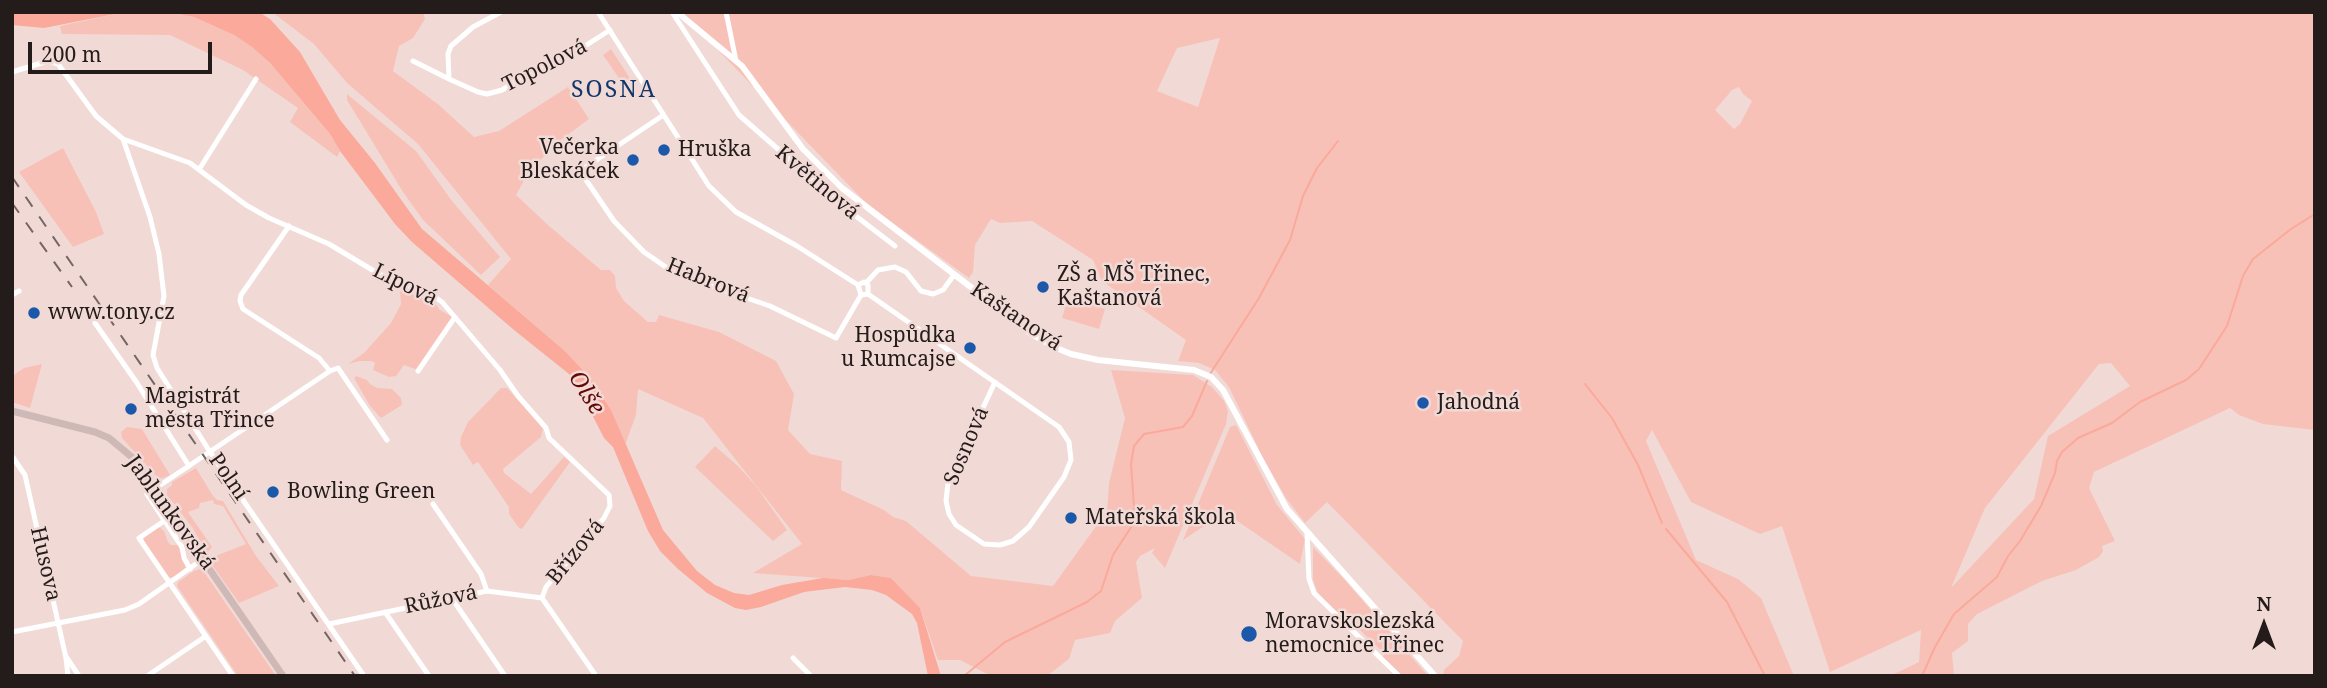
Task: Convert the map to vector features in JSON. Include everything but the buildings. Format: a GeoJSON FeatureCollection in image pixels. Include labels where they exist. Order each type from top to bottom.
{"type":"FeatureCollection","features":[{"type":"Feature","properties":{"kind":"main road","name":"Jablunkovská"},"geometry":{"type":"LineString","coordinates":[[12,411],[82,427],[109,438],[133,458],[283,676]]}},
{"type":"Feature","properties":{"kind":"street"},"geometry":{"type":"LineString","coordinates":[[449,79],[447,54],[451,46],[474,27],[500,12]]}},
{"type":"Feature","properties":{"kind":"street"},"geometry":{"type":"LineString","coordinates":[[598,12],[709,186],[736,212],[797,246],[858,285],[864,294]]}},
{"type":"Feature","properties":{"kind":"street","name":"Kaštanová"},"geometry":{"type":"LineString","coordinates":[[675,12],[742,66],[803,149],[842,188],[1033,335],[1054,347],[1098,360],[1185,368],[1212,377],[1223,390],[1287,509],[1435,676]]}},
{"type":"Feature","properties":{"kind":"street","name":"Květinová"},"geometry":{"type":"LineString","coordinates":[[675,12],[739,116],[844,207],[895,246]]}},
{"type":"Feature","properties":{"kind":"street"},"geometry":{"type":"LineString","coordinates":[[726,12],[736,61]]}},
{"type":"Feature","properties":{"kind":"street","name":"Topolová"},"geometry":{"type":"LineString","coordinates":[[413,61],[487,94],[502,90],[551,60],[585,46],[610,30]]}},
{"type":"Feature","properties":{"kind":"street"},"geometry":{"type":"LineString","coordinates":[[12,72],[48,61],[58,64],[96,116],[123,139]]}},
{"type":"Feature","properties":{"kind":"street"},"geometry":{"type":"LineString","coordinates":[[200,168],[256,79]]}},
{"type":"Feature","properties":{"kind":"street","name":"Habrová"},"geometry":{"type":"LineString","coordinates":[[662,116],[580,171],[614,221],[644,252],[676,274],[770,306],[836,338],[864,294]]}},
{"type":"Feature","properties":{"kind":"street","name":"Lípová"},"geometry":{"type":"LineString","coordinates":[[123,139],[164,152],[200,168],[246,205],[329,244],[379,274],[432,295],[455,317],[500,370],[518,396],[547,428],[549,438],[609,495],[610,506]]}},
{"type":"Feature","properties":{"kind":"street","name":"Polní"},"geometry":{"type":"LineString","coordinates":[[123,139],[150,217],[159,254],[164,296],[153,355],[166,385],[364,676]]}},
{"type":"Feature","properties":{"kind":"street"},"geometry":{"type":"LineString","coordinates":[[289,226],[241,295],[240,302],[243,309],[319,358],[330,371]]}},
{"type":"Feature","properties":{"kind":"street"},"geometry":{"type":"LineString","coordinates":[[864,294],[866,283],[878,270],[895,267],[907,273],[921,291],[933,294],[943,290],[954,275]]}},
{"type":"Feature","properties":{"kind":"street"},"geometry":{"type":"LineString","coordinates":[[858,285],[860,282],[866,283]]}},
{"type":"Feature","properties":{"kind":"street"},"geometry":{"type":"LineString","coordinates":[[12,295],[19,291]]}},
{"type":"Feature","properties":{"kind":"street","name":"Sosnová"},"geometry":{"type":"LineString","coordinates":[[864,294],[995,382],[1059,427],[1069,442],[1070,460],[1064,477],[1029,527],[1013,541],[1000,545],[984,544],[956,525],[949,514],[946,501],[948,483],[995,382]]}},
{"type":"Feature","properties":{"kind":"street"},"geometry":{"type":"LineString","coordinates":[[418,371],[455,317]]}},
{"type":"Feature","properties":{"kind":"street"},"geometry":{"type":"LineString","coordinates":[[95,323],[137,383],[189,466]]}},
{"type":"Feature","properties":{"kind":"street"},"geometry":{"type":"LineString","coordinates":[[190,569],[182,547],[147,494],[330,371],[338,368],[387,440]]}},
{"type":"Feature","properties":{"kind":"street","name":"Husova"},"geometry":{"type":"LineString","coordinates":[[12,456],[24,475],[68,676]]}},
{"type":"Feature","properties":{"kind":"street"},"geometry":{"type":"LineString","coordinates":[[433,504],[481,574],[487,590]]}},
{"type":"Feature","properties":{"kind":"street","name":"Břízová"},"geometry":{"type":"LineString","coordinates":[[542,598],[546,587],[604,518],[610,506]]}},
{"type":"Feature","properties":{"kind":"street"},"geometry":{"type":"LineString","coordinates":[[164,521],[139,538],[233,676]]}},
{"type":"Feature","properties":{"kind":"street"},"geometry":{"type":"LineString","coordinates":[[1307,533],[1310,579],[1314,593],[1399,676]]}},
{"type":"Feature","properties":{"kind":"street"},"geometry":{"type":"LineString","coordinates":[[12,632],[125,610],[139,604],[203,559]]}},
{"type":"Feature","properties":{"kind":"street","name":"Růžová"},"geometry":{"type":"LineString","coordinates":[[329,624],[487,590],[542,598]]}},
{"type":"Feature","properties":{"kind":"street"},"geometry":{"type":"LineString","coordinates":[[451,597],[505,676]]}},
{"type":"Feature","properties":{"kind":"street"},"geometry":{"type":"LineString","coordinates":[[542,598],[596,676]]}},
{"type":"Feature","properties":{"kind":"street"},"geometry":{"type":"LineString","coordinates":[[386,612],[429,676]]}},
{"type":"Feature","properties":{"kind":"street"},"geometry":{"type":"LineString","coordinates":[[147,676],[206,636]]}},
{"type":"Feature","properties":{"kind":"street"},"geometry":{"type":"LineString","coordinates":[[66,658],[79,676]]}},
{"type":"Feature","properties":{"kind":"street"},"geometry":{"type":"LineString","coordinates":[[793,659],[811,676]]}},
{"type":"Feature","properties":{"kind":"shaded area"},"geometry":{"type":"Polygon","coordinates":[[[125,12],[168,12],[194,17],[234,35],[252,47],[274,67],[330,134],[340,151],[337,157],[290,122],[298,108],[243,70],[170,35],[62,34],[60,26],[125,12]]]}},
{"type":"Feature","properties":{"kind":"shaded area"},"geometry":{"type":"Polygon","coordinates":[[[272,12],[423,12],[425,19],[413,38],[399,46],[393,71],[439,105],[474,137],[499,131],[568,87],[589,119],[554,145],[527,175],[516,195],[601,270],[610,270],[624,301],[648,322],[656,322],[659,315],[719,332],[776,361],[794,394],[788,430],[810,454],[842,461],[841,490],[906,521],[971,576],[1053,586],[1107,511],[1109,483],[1125,418],[1111,370],[1193,375],[1212,387],[1224,401],[1228,411],[1226,424],[1165,568],[1152,553],[1155,548],[1140,556],[1136,562],[1142,598],[1115,621],[1110,633],[1075,640],[1069,659],[1047,676],[991,676],[960,660],[938,660],[920,608],[891,578],[871,575],[848,580],[753,573],[802,544],[703,418],[638,389],[636,415],[625,445],[611,410],[591,379],[564,350],[488,285],[511,259],[418,144],[347,83],[314,44],[272,12]]]}},
{"type":"Feature","properties":{"kind":"shaded area"},"geometry":{"type":"Polygon","coordinates":[[[681,12],[2315,12],[2315,430],[2263,424],[2239,415],[2230,408],[2094,472],[2089,488],[2115,541],[2102,546],[2103,551],[2099,557],[2076,570],[2042,581],[1977,614],[1968,624],[1968,641],[1952,653],[1954,676],[1890,676],[1919,662],[1921,630],[1830,672],[1782,526],[1760,534],[1691,502],[1652,430],[1646,441],[1696,560],[1738,579],[1761,598],[1794,676],[1443,676],[1444,670],[1459,656],[1463,641],[1327,502],[1305,523],[1286,498],[1262,456],[1229,387],[1215,370],[1199,363],[1178,361],[1186,340],[1102,281],[1093,260],[1032,221],[1000,223],[991,219],[975,245],[973,272],[969,278],[868,205],[681,12]],[[1220,38],[1177,48],[1157,91],[1198,107],[1220,38]],[[1739,87],[1732,90],[1715,110],[1734,129],[1740,124],[1752,101],[1739,87]],[[2111,363],[2099,364],[1985,508],[1951,588],[2034,499],[2048,436],[2130,386],[2111,363]]]}},
{"type":"Feature","properties":{"kind":"shaded area"},"geometry":{"type":"Polygon","coordinates":[[[611,49],[631,80],[624,85],[603,55],[611,49]]]}},
{"type":"Feature","properties":{"kind":"shaded area"},"geometry":{"type":"Polygon","coordinates":[[[347,94],[416,151],[452,201],[500,257],[481,275],[423,220],[347,100],[347,94]]]}},
{"type":"Feature","properties":{"kind":"shaded area"},"geometry":{"type":"Polygon","coordinates":[[[63,148],[96,212],[104,234],[73,247],[19,172],[63,148]]]}},
{"type":"Feature","properties":{"kind":"shaded area"},"geometry":{"type":"Polygon","coordinates":[[[400,291],[433,301],[440,310],[454,318],[418,370],[404,365],[396,376],[389,377],[373,370],[375,363],[372,361],[348,364],[364,353],[391,323],[401,304],[400,291]]]}},
{"type":"Feature","properties":{"kind":"shaded area"},"geometry":{"type":"Polygon","coordinates":[[[1068,298],[1105,309],[1099,329],[1062,318],[1068,298]]]}},
{"type":"Feature","properties":{"kind":"shaded area"},"geometry":{"type":"Polygon","coordinates":[[[42,364],[30,408],[12,402],[12,376],[24,368],[42,364]]]}},
{"type":"Feature","properties":{"kind":"shaded area"},"geometry":{"type":"Polygon","coordinates":[[[356,376],[377,388],[392,389],[401,398],[402,405],[381,418],[370,406],[354,378],[356,376]]]}},
{"type":"Feature","properties":{"kind":"shaded area"},"geometry":{"type":"Polygon","coordinates":[[[501,388],[507,388],[543,427],[541,437],[503,469],[504,473],[531,494],[564,457],[570,462],[522,529],[509,514],[509,507],[478,462],[473,465],[460,445],[468,422],[501,388]]]}},
{"type":"Feature","properties":{"kind":"shaded area"},"geometry":{"type":"Polygon","coordinates":[[[1236,425],[1277,505],[1305,539],[1300,564],[1227,514],[1183,540],[1230,427],[1236,425]]]}},
{"type":"Feature","properties":{"kind":"shaded area"},"geometry":{"type":"Polygon","coordinates":[[[127,427],[142,429],[170,475],[158,478],[122,438],[121,432],[127,427]]]}},
{"type":"Feature","properties":{"kind":"shaded area"},"geometry":{"type":"Polygon","coordinates":[[[715,446],[756,486],[787,530],[773,541],[695,467],[715,446]]]}},
{"type":"Feature","properties":{"kind":"shaded area"},"geometry":{"type":"Polygon","coordinates":[[[196,468],[213,496],[223,501],[256,556],[279,586],[239,603],[208,559],[246,544],[223,506],[214,504],[213,500],[200,503],[199,508],[188,512],[212,547],[207,553],[192,527],[167,495],[167,489],[172,482],[196,468]]]}},
{"type":"Feature","properties":{"kind":"shaded area"},"geometry":{"type":"Polygon","coordinates":[[[159,527],[171,545],[178,545],[186,567],[174,578],[169,577],[144,541],[144,538],[159,527]]]}},
{"type":"Feature","properties":{"kind":"shaded area"},"geometry":{"type":"Polygon","coordinates":[[[1313,547],[1428,676],[1403,676],[1382,657],[1385,654],[1350,620],[1347,623],[1318,593],[1313,580],[1313,547]]]}},
{"type":"Feature","properties":{"kind":"shaded area"},"geometry":{"type":"Polygon","coordinates":[[[200,569],[276,676],[238,676],[177,586],[178,582],[200,569]]]}},
{"type":"Feature","properties":{"kind":"water"},"geometry":{"type":"Polygon","coordinates":[[[12,12],[125,12],[44,28],[12,25],[12,12]]]}},
{"type":"Feature","properties":{"kind":"water","name":"Olše"},"geometry":{"type":"Polygon","coordinates":[[[168,12],[259,12],[270,19],[300,52],[340,120],[375,163],[422,229],[565,351],[591,379],[611,410],[663,530],[697,571],[715,585],[734,593],[749,595],[782,585],[823,578],[848,580],[871,575],[891,578],[920,608],[941,676],[928,676],[917,623],[912,614],[886,595],[872,590],[845,587],[804,592],[746,610],[735,608],[707,593],[678,569],[660,551],[648,531],[613,447],[604,438],[569,374],[412,242],[395,224],[330,134],[271,64],[234,35],[194,17],[168,12]]]}},
{"type":"Feature","properties":{"kind":"waterway"},"geometry":{"type":"LineString","coordinates":[[1210,374],[1259,298],[1290,240],[1303,196],[1317,168],[1338,141]]}},
{"type":"Feature","properties":{"kind":"waterway"},"geometry":{"type":"LineString","coordinates":[[1922,676],[1954,614],[1997,577],[2020,541],[2041,506],[2062,452],[2078,438],[2112,423],[2140,402],[2186,380],[2199,369],[2227,326],[2243,276],[2253,259],[2315,214]]}},
{"type":"Feature","properties":{"kind":"waterway"},"geometry":{"type":"LineString","coordinates":[[964,676],[1005,642],[1087,602],[1101,591],[1113,555],[1135,521],[1131,464],[1134,446],[1144,434],[1183,427],[1192,416],[1207,381]]}},
{"type":"Feature","properties":{"kind":"waterway"},"geometry":{"type":"LineString","coordinates":[[1585,384],[1612,418],[1638,465],[1662,523]]}},
{"type":"Feature","properties":{"kind":"waterway"},"geometry":{"type":"LineString","coordinates":[[1666,529],[1727,602],[1765,676]]}},
{"type":"Feature","properties":{"kind":"railway"},"geometry":{"type":"LineString","coordinates":[[12,177],[355,676]]}},
{"type":"Feature","properties":{"kind":"railway"},"geometry":{"type":"LineString","coordinates":[[12,203],[72,287]]}},
{"type":"Feature","properties":{"kind":"place","name":"Hruška"},"geometry":{"type":"Point","coordinates":[664,150]}},
{"type":"Feature","properties":{"kind":"place","name":"Večerka Bleskáček"},"geometry":{"type":"Point","coordinates":[633,160]}},
{"type":"Feature","properties":{"kind":"place","name":"ZŠ a MŠ Třinec, Kaštanová"},"geometry":{"type":"Point","coordinates":[1043,287]}},
{"type":"Feature","properties":{"kind":"place","name":"www.tony.cz"},"geometry":{"type":"Point","coordinates":[34,313]}},
{"type":"Feature","properties":{"kind":"place","name":"Hospůdka u Rumcajse"},"geometry":{"type":"Point","coordinates":[970,348]}},
{"type":"Feature","properties":{"kind":"place","name":"Jahodná"},"geometry":{"type":"Point","coordinates":[1423,403]}},
{"type":"Feature","properties":{"kind":"place","name":"Magistrát města Třince"},"geometry":{"type":"Point","coordinates":[131,409]}},
{"type":"Feature","properties":{"kind":"place","name":"Bowling Green"},"geometry":{"type":"Point","coordinates":[273,492]}},
{"type":"Feature","properties":{"kind":"place","name":"Mateřská škola"},"geometry":{"type":"Point","coordinates":[1071,518]}},
{"type":"Feature","properties":{"kind":"place","name":"Moravskoslezská nemocnice Třinec"},"geometry":{"type":"Point","coordinates":[1249,634]}},
{"type":"Feature","properties":{"kind":"district","name":"SOSNA"},"geometry":{"type":"Point","coordinates":[614,90]}}]}
